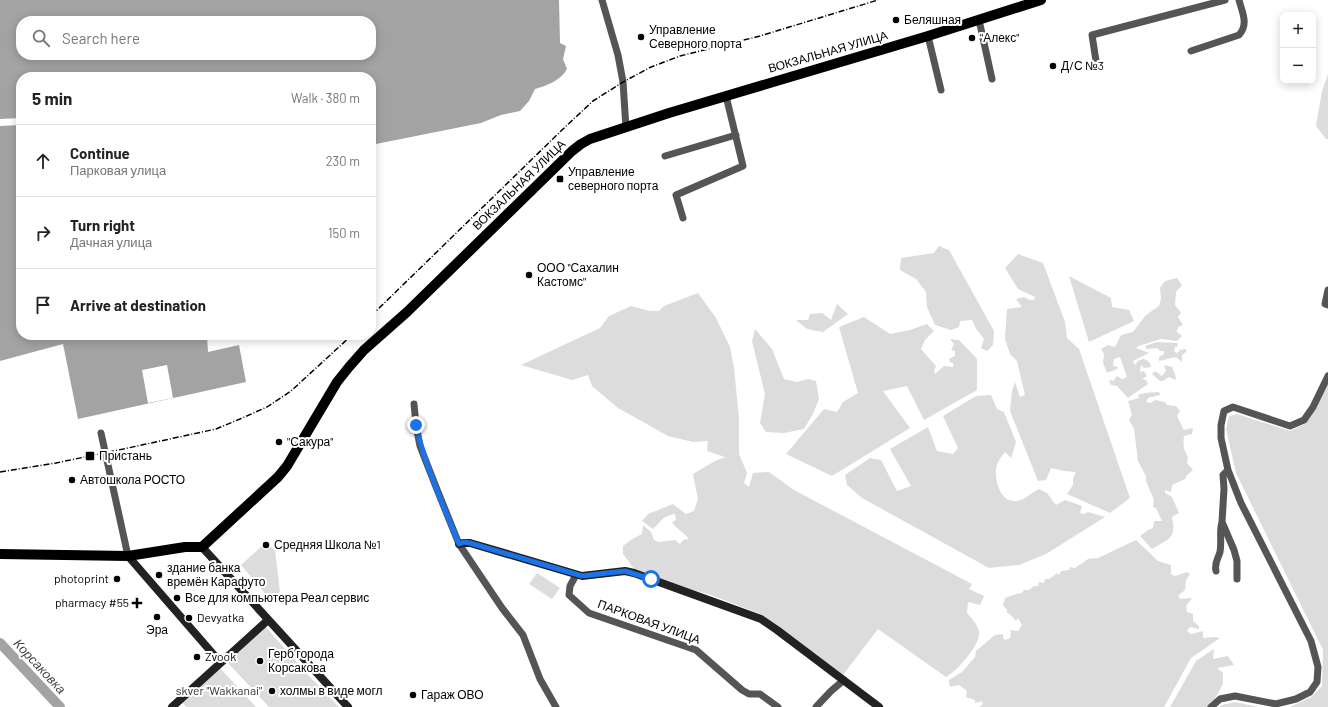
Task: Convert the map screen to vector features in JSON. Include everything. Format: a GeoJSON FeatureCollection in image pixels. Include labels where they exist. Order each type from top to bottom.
{"type":"FeatureCollection","features":[{"type":"Feature","properties":{"kind":"main road","name":"ВОКЗАЛЬНАЯ УЛИЦА"},"geometry":{"type":"LineString","coordinates":[[376,339],[407,312],[572,151],[582,144],[669,113],[928,36],[1041,0]]}},
{"type":"Feature","properties":{"kind":"main road","name":"ВОКЗАЛЬНАЯ УЛИЦА"},"geometry":{"type":"LineString","coordinates":[[202,547],[282,472],[337,382],[348,367],[375,340]]}},
{"type":"Feature","properties":{"kind":"main road"},"geometry":{"type":"LineString","coordinates":[[0,554],[128,556],[185,547],[202,547]]}},
{"type":"Feature","properties":{"kind":"street"},"geometry":{"type":"LineString","coordinates":[[602,0],[618,55],[623,82],[626,128]]}},
{"type":"Feature","properties":{"kind":"street"},"geometry":{"type":"LineString","coordinates":[[1096,61],[1092,35],[1225,0]]}},
{"type":"Feature","properties":{"kind":"street"},"geometry":{"type":"LineString","coordinates":[[1191,50],[1239,35],[1243,31],[1245,25],[1239,0]]}},
{"type":"Feature","properties":{"kind":"street"},"geometry":{"type":"LineString","coordinates":[[979,20],[992,79]]}},
{"type":"Feature","properties":{"kind":"street"},"geometry":{"type":"LineString","coordinates":[[928,36],[941,90]]}},
{"type":"Feature","properties":{"kind":"street"},"geometry":{"type":"LineString","coordinates":[[683,218],[676,195],[743,166],[726,96]]}},
{"type":"Feature","properties":{"kind":"street"},"geometry":{"type":"LineString","coordinates":[[665,156],[736,135]]}},
{"type":"Feature","properties":{"kind":"street"},"geometry":{"type":"LineString","coordinates":[[1327,304],[1328,290]]}},
{"type":"Feature","properties":{"kind":"street"},"geometry":{"type":"LineString","coordinates":[[1211,707],[1220,699],[1235,696],[1276,704],[1296,699],[1310,692],[1317,682],[1318,667],[1311,641],[1241,503],[1228,470],[1221,438],[1221,425],[1224,411],[1233,407],[1290,426],[1304,420],[1313,407],[1328,376]]}},
{"type":"Feature","properties":{"kind":"street"},"geometry":{"type":"LineString","coordinates":[[414,404],[420,446],[459,544],[502,608],[523,635],[540,679],[556,707]]}},
{"type":"Feature","properties":{"kind":"street"},"geometry":{"type":"LineString","coordinates":[[101,433],[128,556],[220,662]]}},
{"type":"Feature","properties":{"kind":"street"},"geometry":{"type":"LineString","coordinates":[[1216,571],[1215,567],[1220,551],[1220,529],[1222,522],[1224,489],[1223,475],[1228,470]]}},
{"type":"Feature","properties":{"kind":"street"},"geometry":{"type":"LineString","coordinates":[[1222,522],[1237,561],[1237,579]]}},
{"type":"Feature","properties":{"kind":"street"},"geometry":{"type":"LineString","coordinates":[[459,544],[464,542],[470,543],[582,576],[625,571],[733,608],[761,619],[879,707]]}},
{"type":"Feature","properties":{"kind":"street"},"geometry":{"type":"LineString","coordinates":[[202,547],[348,707]]}},
{"type":"Feature","properties":{"kind":"street","name":"ПАРКОВАЯ УЛИЦА"},"geometry":{"type":"LineString","coordinates":[[576,575],[570,586],[570,595],[589,613],[696,650],[742,690],[749,694],[760,694],[778,707]]}},
{"type":"Feature","properties":{"kind":"street"},"geometry":{"type":"LineString","coordinates":[[177,705],[220,662],[268,620]]}},
{"type":"Feature","properties":{"kind":"street"},"geometry":{"type":"LineString","coordinates":[[816,707],[830,691],[844,680]]}},
{"type":"Feature","properties":{"kind":"green space"},"geometry":{"type":"Polygon","coordinates":[[[1328,74],[1328,139],[1326,139],[1316,126],[1322,91],[1328,74]]]}},
{"type":"Feature","properties":{"kind":"green space"},"geometry":{"type":"Polygon","coordinates":[[[939,246],[949,250],[994,331],[993,345],[987,351],[981,348],[984,339],[972,320],[960,321],[959,327],[951,330],[935,325],[927,307],[926,292],[916,279],[900,270],[901,258],[934,253],[939,246]]]}},
{"type":"Feature","properties":{"kind":"green space"},"geometry":{"type":"Polygon","coordinates":[[[1018,254],[1043,263],[1065,322],[1067,338],[1079,349],[1130,498],[1110,513],[1067,494],[1073,485],[1073,478],[1076,472],[1051,468],[1046,480],[1038,481],[1010,411],[1012,391],[1015,382],[1020,397],[1025,395],[1017,361],[1010,354],[1005,339],[1007,309],[1022,307],[1016,299],[1024,297],[1034,300],[1035,297],[1018,289],[1005,268],[1018,254]]]}},
{"type":"Feature","properties":{"kind":"green space"},"geometry":{"type":"Polygon","coordinates":[[[1069,276],[1111,298],[1112,307],[1129,310],[1134,321],[1089,342],[1069,276]]]}},
{"type":"Feature","properties":{"kind":"green space"},"geometry":{"type":"Polygon","coordinates":[[[1177,278],[1182,285],[1176,292],[1175,305],[1181,313],[1178,317],[1183,325],[1178,327],[1177,332],[1182,336],[1177,341],[1161,339],[1138,346],[1136,348],[1149,353],[1133,361],[1135,365],[1138,361],[1143,359],[1150,364],[1151,367],[1144,368],[1141,365],[1140,372],[1144,371],[1147,376],[1142,379],[1146,380],[1148,384],[1128,398],[1117,386],[1111,385],[1109,381],[1113,381],[1117,376],[1122,379],[1127,377],[1120,357],[1114,359],[1113,366],[1118,367],[1117,369],[1107,373],[1103,363],[1104,354],[1101,349],[1108,345],[1115,347],[1121,335],[1133,332],[1146,315],[1159,306],[1161,299],[1160,288],[1165,281],[1177,278]]]}},
{"type":"Feature","properties":{"kind":"green space"},"geometry":{"type":"Polygon","coordinates":[[[698,293],[716,318],[730,347],[734,368],[739,418],[739,454],[747,473],[744,483],[749,487],[753,473],[769,472],[794,490],[972,584],[969,589],[984,596],[980,605],[968,602],[967,613],[977,626],[979,632],[978,640],[961,665],[946,677],[878,629],[843,675],[763,615],[711,595],[672,584],[634,569],[623,554],[623,546],[642,534],[643,525],[651,532],[654,540],[659,542],[675,540],[680,544],[683,540],[689,539],[672,522],[676,520],[675,514],[662,519],[653,529],[642,521],[648,514],[673,504],[686,514],[694,511],[698,499],[693,474],[713,462],[725,457],[707,451],[708,441],[693,442],[668,436],[618,408],[592,386],[588,375],[572,380],[521,365],[600,328],[609,316],[631,306],[650,311],[659,311],[664,306],[698,293]]]}},
{"type":"Feature","properties":{"kind":"green space"},"geometry":{"type":"Polygon","coordinates":[[[837,304],[848,314],[823,332],[807,329],[796,320],[808,320],[810,314],[822,313],[831,320],[837,304]]]}},
{"type":"Feature","properties":{"kind":"green space"},"geometry":{"type":"Polygon","coordinates":[[[864,317],[890,334],[910,330],[927,324],[934,331],[925,340],[921,349],[936,366],[934,371],[935,374],[944,366],[953,367],[953,363],[950,362],[949,359],[955,356],[955,351],[951,350],[954,344],[950,339],[959,340],[977,359],[977,390],[924,420],[907,386],[883,391],[910,428],[832,476],[786,454],[824,409],[837,412],[843,402],[858,393],[839,327],[864,317]]]}},
{"type":"Feature","properties":{"kind":"green space"},"geometry":{"type":"Polygon","coordinates":[[[755,329],[772,349],[784,379],[797,382],[808,379],[816,381],[819,399],[813,414],[804,429],[784,433],[766,432],[760,423],[765,394],[752,341],[755,329]]]}},
{"type":"Feature","properties":{"kind":"green space"},"geometry":{"type":"Polygon","coordinates":[[[1157,342],[1177,343],[1178,347],[1175,347],[1174,351],[1176,353],[1179,352],[1179,350],[1186,349],[1186,352],[1182,355],[1182,362],[1176,357],[1159,361],[1159,357],[1164,354],[1164,351],[1160,351],[1157,348],[1147,349],[1145,346],[1157,342]]]}},
{"type":"Feature","properties":{"kind":"green space"},"geometry":{"type":"Polygon","coordinates":[[[1164,365],[1172,367],[1176,380],[1169,377],[1163,381],[1160,381],[1152,374],[1155,371],[1162,376],[1166,371],[1164,365]]]}},
{"type":"Feature","properties":{"kind":"green space"},"geometry":{"type":"Polygon","coordinates":[[[1328,379],[1328,707],[1290,707],[1311,697],[1322,686],[1323,650],[1236,473],[1226,429],[1229,416],[1237,414],[1290,431],[1305,424],[1313,413],[1328,379]]]}},
{"type":"Feature","properties":{"kind":"green space"},"geometry":{"type":"Polygon","coordinates":[[[1159,392],[1160,395],[1148,398],[1146,402],[1151,403],[1155,400],[1165,402],[1167,405],[1176,406],[1180,411],[1177,416],[1184,430],[1193,428],[1192,434],[1184,436],[1184,449],[1188,457],[1187,463],[1193,470],[1185,479],[1172,485],[1171,492],[1165,490],[1165,493],[1172,497],[1179,513],[1172,517],[1173,530],[1170,538],[1152,549],[1140,536],[1153,528],[1154,521],[1162,521],[1156,508],[1153,507],[1154,500],[1146,481],[1146,476],[1138,461],[1134,429],[1129,420],[1132,415],[1128,401],[1139,398],[1138,395],[1159,392]]]}},
{"type":"Feature","properties":{"kind":"green space"},"geometry":{"type":"Polygon","coordinates":[[[991,395],[997,409],[1004,412],[1016,442],[1011,458],[1005,452],[999,460],[996,469],[996,479],[998,485],[1006,499],[1017,501],[1039,489],[1047,493],[1056,505],[1065,500],[1082,506],[1080,513],[1084,514],[1088,512],[1105,517],[1046,554],[1019,565],[989,568],[862,498],[847,485],[845,475],[870,458],[881,460],[897,491],[911,486],[890,449],[928,427],[937,451],[953,454],[958,448],[943,416],[976,396],[991,395]]]}},
{"type":"Feature","properties":{"kind":"green space"},"geometry":{"type":"Polygon","coordinates":[[[1136,540],[1158,561],[1171,565],[1171,574],[1175,576],[1187,572],[1190,574],[1186,580],[1185,590],[1178,596],[1180,599],[1192,598],[1186,606],[1187,612],[1193,614],[1193,621],[1199,626],[1199,629],[1190,627],[1187,631],[1191,634],[1203,631],[1203,638],[1220,638],[1191,658],[1164,707],[979,707],[983,704],[982,701],[975,703],[975,700],[966,697],[967,691],[959,685],[950,687],[949,680],[962,672],[975,657],[976,651],[995,635],[1003,634],[1003,638],[1005,640],[1010,638],[1011,632],[1009,630],[1018,631],[1022,625],[1018,618],[1016,621],[1010,614],[1007,613],[1007,610],[1003,605],[1005,598],[1022,593],[1024,590],[1029,590],[1034,586],[1038,586],[1039,582],[1044,583],[1045,579],[1049,579],[1057,573],[1059,575],[1061,571],[1069,570],[1070,567],[1075,568],[1088,559],[1098,558],[1136,540]]]}},
{"type":"Feature","properties":{"kind":"green space"},"geometry":{"type":"Polygon","coordinates":[[[265,543],[275,550],[280,592],[269,598],[241,565],[265,543]]]}},
{"type":"Feature","properties":{"kind":"green space"},"geometry":{"type":"Polygon","coordinates":[[[537,573],[560,588],[552,599],[529,584],[537,573]]]}},
{"type":"Feature","properties":{"kind":"green space"},"geometry":{"type":"Polygon","coordinates":[[[265,626],[339,707],[269,707],[226,661],[265,626]]]}},
{"type":"Feature","properties":{"kind":"green space"},"geometry":{"type":"Polygon","coordinates":[[[1214,649],[1213,659],[1228,656],[1234,665],[1217,668],[1223,673],[1223,684],[1210,707],[1170,707],[1196,661],[1214,649]]]}},
{"type":"Feature","properties":{"kind":"green space","name":"skver \"Wakkanai\""},"geometry":{"type":"Polygon","coordinates":[[[220,668],[256,707],[186,707],[182,702],[220,668]]]}},
{"type":"Feature","properties":{"kind":"green space"},"geometry":{"type":"Polygon","coordinates":[[[1235,702],[1259,707],[1219,707],[1235,702]]]}},
{"type":"Feature","properties":{"kind":"shaded area"},"geometry":{"type":"Polygon","coordinates":[[[0,0],[559,0],[560,43],[566,46],[563,59],[567,69],[557,80],[535,89],[529,101],[520,111],[501,115],[481,123],[376,144],[376,72],[16,72],[16,340],[207,340],[208,352],[239,345],[246,382],[78,419],[63,344],[0,361],[0,0]]]}},
{"type":"Feature","properties":{"kind":"pier"},"geometry":{"type":"Polygon","coordinates":[[[16,118],[16,125],[0,126],[0,119],[16,118]]]}},
{"type":"Feature","properties":{"kind":"pier"},"geometry":{"type":"Polygon","coordinates":[[[167,365],[173,398],[148,403],[142,370],[167,365]]]}},
{"type":"Feature","properties":{"kind":"waterway","name":"Корсаковка"},"geometry":{"type":"LineString","coordinates":[[0,643],[60,707]]}},
{"type":"Feature","properties":{"kind":"railway"},"geometry":{"type":"LineString","coordinates":[[376,311],[593,101],[623,82],[651,67],[680,56],[760,36],[878,0]]}},
{"type":"Feature","properties":{"kind":"railway"},"geometry":{"type":"LineString","coordinates":[[0,472],[56,463],[216,429],[267,407],[291,391],[347,340]]}},
{"type":"Feature","properties":{"kind":"place","name":"Беляшная"},"geometry":{"type":"Point","coordinates":[896,20]}},
{"type":"Feature","properties":{"kind":"place","name":"Управление Северного порта"},"geometry":{"type":"Point","coordinates":[641,37]}},
{"type":"Feature","properties":{"kind":"place","name":"\"Алекс\""},"geometry":{"type":"Point","coordinates":[972,38]}},
{"type":"Feature","properties":{"kind":"place","name":"Д/С №3"},"geometry":{"type":"Point","coordinates":[1053,66]}},
{"type":"Feature","properties":{"kind":"place","name":"Управление северного порта"},"geometry":{"type":"Point","coordinates":[560,179]}},
{"type":"Feature","properties":{"kind":"place","name":"ООО \"Сахалин Кастомс\""},"geometry":{"type":"Point","coordinates":[529,275]}},
{"type":"Feature","properties":{"kind":"place","name":"\"Сакура\""},"geometry":{"type":"Point","coordinates":[279,442]}},
{"type":"Feature","properties":{"kind":"place","name":"Пристань"},"geometry":{"type":"Point","coordinates":[90,456]}},
{"type":"Feature","properties":{"kind":"place","name":"Автошкола РОСТО"},"geometry":{"type":"Point","coordinates":[72,480]}},
{"type":"Feature","properties":{"kind":"place","name":"Средняя Школа №1"},"geometry":{"type":"Point","coordinates":[266,545]}},
{"type":"Feature","properties":{"kind":"place","name":"здание банка времён Карафуто"},"geometry":{"type":"Point","coordinates":[159,575]}},
{"type":"Feature","properties":{"kind":"place","name":"photoprint"},"geometry":{"type":"Point","coordinates":[117,579]}},
{"type":"Feature","properties":{"kind":"place","name":"Все для компьютера Реал сервис"},"geometry":{"type":"Point","coordinates":[177,598]}},
{"type":"Feature","properties":{"kind":"place","name":"pharmacy #55"},"geometry":{"type":"Point","coordinates":[137,603]}},
{"type":"Feature","properties":{"kind":"place","name":"Эра"},"geometry":{"type":"Point","coordinates":[157,617]}},
{"type":"Feature","properties":{"kind":"place","name":"Devyatka"},"geometry":{"type":"Point","coordinates":[189,618]}},
{"type":"Feature","properties":{"kind":"place","name":"Zvook"},"geometry":{"type":"Point","coordinates":[197,657]}},
{"type":"Feature","properties":{"kind":"place","name":"Герб города Корсакова"},"geometry":{"type":"Point","coordinates":[260,661]}},
{"type":"Feature","properties":{"kind":"place","name":"холмы в виде могл"},"geometry":{"type":"Point","coordinates":[272,691]}},
{"type":"Feature","properties":{"kind":"place","name":"Гараж ОВО"},"geometry":{"type":"Point","coordinates":[413,695]}},
{"type":"Feature","properties":{"kind":"route"},"geometry":{"type":"LineString","coordinates":[[416,425],[420,446],[459,544],[464,542],[470,543],[576,575],[582,576],[625,571],[651,579]]}}]}
